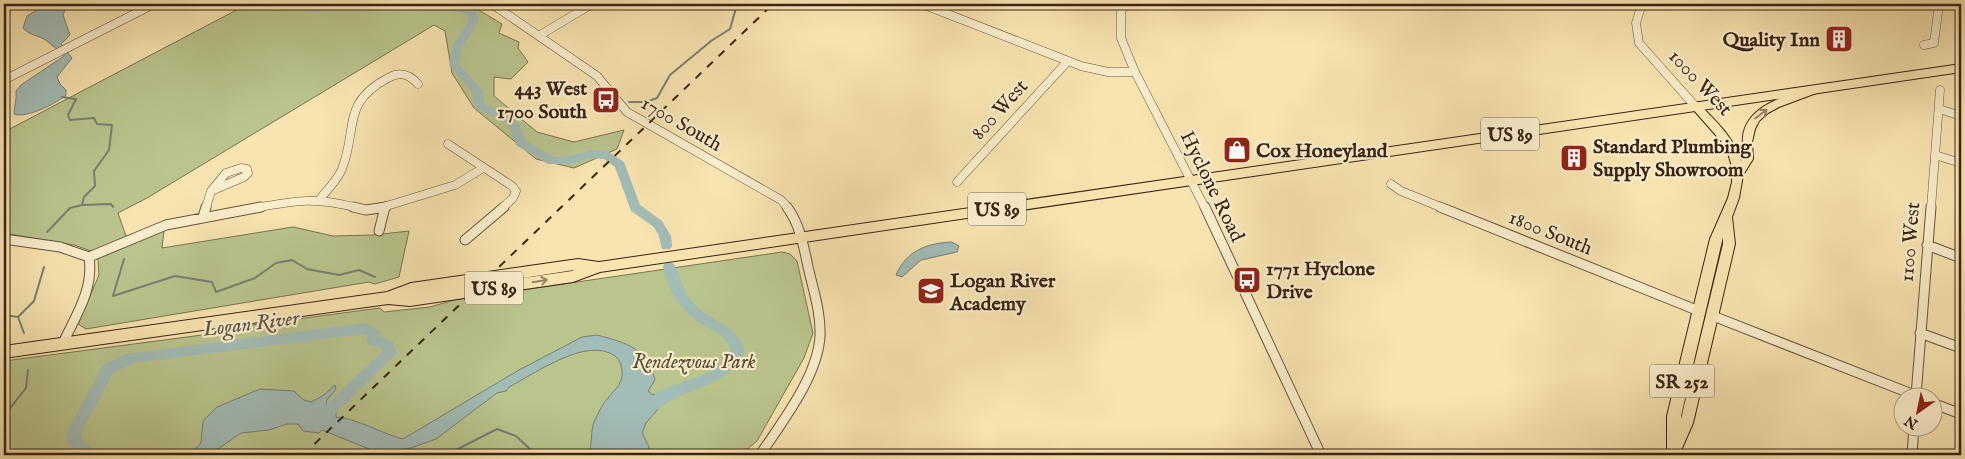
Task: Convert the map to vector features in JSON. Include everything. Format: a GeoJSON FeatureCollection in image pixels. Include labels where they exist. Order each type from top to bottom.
{"type":"FeatureCollection","features":[{"type":"Feature","properties":{"kind":"highway","name":"US 89"},"geometry":{"type":"LineString","coordinates":[[4,352],[388,298],[410,300],[574,276],[599,267],[1961,68]]}},
{"type":"Feature","properties":{"kind":"main road"},"geometry":{"type":"LineString","coordinates":[[1739,172],[1748,159],[1745,143],[1747,132],[1752,122],[1762,112],[1817,89]]}},
{"type":"Feature","properties":{"kind":"main road","name":"1000 West"},"geometry":{"type":"LineString","coordinates":[[1696,107],[1730,144],[1739,172]]}},
{"type":"Feature","properties":{"kind":"main road","name":"SR 252"},"geometry":{"type":"LineString","coordinates":[[1674,454],[1674,416],[1716,238],[1727,217],[1739,172]]}},
{"type":"Feature","properties":{"kind":"main road","name":"SR 252"},"geometry":{"type":"LineString","coordinates":[[1674,454],[1683,432],[1712,316],[1728,244],[1727,217]]}},
{"type":"Feature","properties":{"kind":"main road","name":"SR 252"},"geometry":{"type":"LineString","coordinates":[[1712,316],[1709,313],[1722,249],[1720,231]]}},
{"type":"Feature","properties":{"kind":"main road","name":"SR 252"},"geometry":{"type":"LineString","coordinates":[[1683,432],[1681,423],[1706,319],[1699,310]]}},
{"type":"Feature","properties":{"kind":"street"},"geometry":{"type":"LineString","coordinates":[[4,80],[154,4]]}},
{"type":"Feature","properties":{"kind":"street","name":"1700 South"},"geometry":{"type":"LineString","coordinates":[[492,4],[540,35],[596,76],[627,112],[781,200],[790,208],[802,237],[817,308],[820,337],[812,365],[764,454]]}},
{"type":"Feature","properties":{"kind":"street"},"geometry":{"type":"LineString","coordinates":[[540,35],[592,4]]}},
{"type":"Feature","properties":{"kind":"street"},"geometry":{"type":"LineString","coordinates":[[922,4],[1098,72],[1117,74],[1135,72]]}},
{"type":"Feature","properties":{"kind":"street","name":"Hyclone Road"},"geometry":{"type":"LineString","coordinates":[[1125,4],[1121,12],[1121,38],[1135,72],[1192,180],[1321,455]]}},
{"type":"Feature","properties":{"kind":"street","name":"1000 West"},"geometry":{"type":"LineString","coordinates":[[1642,4],[1635,31],[1639,43],[1696,107]]}},
{"type":"Feature","properties":{"kind":"street"},"geometry":{"type":"LineString","coordinates":[[1924,45],[1934,43],[1939,4]]}},
{"type":"Feature","properties":{"kind":"street","name":"800 West"},"geometry":{"type":"LineString","coordinates":[[957,182],[1068,61]]}},
{"type":"Feature","properties":{"kind":"street"},"geometry":{"type":"LineString","coordinates":[[320,200],[344,164],[357,101],[365,92],[395,75],[404,74],[412,77],[418,84]]}},
{"type":"Feature","properties":{"kind":"street","name":"1100 West"},"geometry":{"type":"LineString","coordinates":[[1917,386],[1940,90]]}},
{"type":"Feature","properties":{"kind":"street"},"geometry":{"type":"LineString","coordinates":[[1939,109],[1961,116]]}},
{"type":"Feature","properties":{"kind":"street"},"geometry":{"type":"LineString","coordinates":[[448,144],[512,186],[516,191],[513,198],[480,230],[465,240]]}},
{"type":"Feature","properties":{"kind":"street"},"geometry":{"type":"LineString","coordinates":[[1935,155],[1961,163]]}},
{"type":"Feature","properties":{"kind":"street"},"geometry":{"type":"LineString","coordinates":[[202,217],[211,191],[223,175],[240,166],[247,169],[248,173],[244,177],[211,191]]}},
{"type":"Feature","properties":{"kind":"street"},"geometry":{"type":"LineString","coordinates":[[4,239],[60,247],[89,257],[166,225],[301,199],[320,200],[366,210],[385,207],[454,185],[483,168]]}},
{"type":"Feature","properties":{"kind":"street"},"geometry":{"type":"LineString","coordinates":[[223,175],[233,182]]}},
{"type":"Feature","properties":{"kind":"street","name":"1800 South"},"geometry":{"type":"LineString","coordinates":[[1391,184],[1401,191],[1699,310]]}},
{"type":"Feature","properties":{"kind":"street"},"geometry":{"type":"LineString","coordinates":[[379,231],[385,207]]}},
{"type":"Feature","properties":{"kind":"street"},"geometry":{"type":"LineString","coordinates":[[1927,246],[1961,258]]}},
{"type":"Feature","properties":{"kind":"street"},"geometry":{"type":"LineString","coordinates":[[63,343],[90,282],[93,270],[89,257]]}},
{"type":"Feature","properties":{"kind":"street"},"geometry":{"type":"LineString","coordinates":[[1712,316],[1892,387]]}},
{"type":"Feature","properties":{"kind":"street"},"geometry":{"type":"LineString","coordinates":[[1920,333],[1961,348]]}},
{"type":"Feature","properties":{"kind":"street"},"geometry":{"type":"LineString","coordinates":[[1942,407],[1961,414]]}},
{"type":"Feature","properties":{"kind":"street"},"geometry":{"type":"LineString","coordinates":[[1912,455],[1913,436]]}},
{"type":"Feature","properties":{"kind":"green space"},"geometry":{"type":"Polygon","coordinates":[[[248,4],[471,4],[462,9],[477,9],[502,24],[499,33],[519,42],[518,48],[528,62],[511,79],[494,77],[494,96],[537,132],[574,142],[624,130],[617,149],[574,168],[536,159],[474,108],[452,73],[445,31],[434,25],[147,198],[118,213],[126,236],[164,231],[162,248],[293,227],[333,236],[373,235],[409,231],[399,277],[375,284],[369,282],[86,329],[78,324],[99,275],[98,260],[91,251],[74,245],[4,233],[4,132],[248,4]]]}},
{"type":"Feature","properties":{"kind":"green space","name":"Rendezvous Park"},"geometry":{"type":"Polygon","coordinates":[[[782,252],[790,254],[797,261],[813,333],[804,358],[757,441],[740,455],[4,455],[4,361],[225,332],[252,325],[380,308],[384,312],[430,307],[454,300],[782,252]]]}},
{"type":"Feature","properties":{"kind":"water"},"geometry":{"type":"Polygon","coordinates":[[[47,4],[67,4],[63,15],[70,35],[61,44],[72,58],[57,77],[60,84],[66,90],[66,95],[49,106],[33,112],[19,115],[14,114],[16,91],[21,85],[64,56],[64,53],[47,41],[29,33],[23,28],[27,16],[47,4]]]}},
{"type":"Feature","properties":{"kind":"water"},"geometry":{"type":"Polygon","coordinates":[[[952,242],[959,246],[957,252],[921,260],[902,277],[896,275],[905,260],[918,250],[934,244],[952,242]]]}},
{"type":"Feature","properties":{"kind":"water"},"geometry":{"type":"Polygon","coordinates":[[[597,335],[626,344],[641,354],[647,361],[655,380],[648,391],[653,395],[662,394],[665,401],[646,423],[642,433],[649,447],[647,455],[588,455],[594,422],[604,403],[618,386],[622,374],[622,368],[617,357],[604,351],[590,350],[562,359],[509,387],[506,391],[497,393],[436,439],[411,448],[379,453],[322,430],[319,433],[303,431],[298,424],[287,424],[269,430],[241,433],[209,455],[189,455],[201,443],[203,421],[217,407],[260,389],[294,391],[304,400],[311,402],[324,395],[335,385],[336,389],[327,400],[326,405],[336,409],[336,417],[353,420],[403,439],[519,370],[582,337],[597,335]]]}},
{"type":"Feature","properties":{"kind":"waterway"},"geometry":{"type":"LineString","coordinates":[[306,4],[308,8],[316,10],[334,4]]}},
{"type":"Feature","properties":{"kind":"waterway"},"geometry":{"type":"LineString","coordinates":[[407,4],[448,6],[472,12],[474,20],[457,48],[454,65],[477,91],[479,106],[507,117],[514,126],[520,142],[552,161],[572,160],[590,154],[607,155],[620,165],[635,208],[658,224],[665,236],[666,246]]}},
{"type":"Feature","properties":{"kind":"waterway"},"geometry":{"type":"LineString","coordinates":[[629,102],[646,102],[657,98],[670,75],[711,41],[730,29],[736,8],[732,4]]}},
{"type":"Feature","properties":{"kind":"waterway"},"geometry":{"type":"LineString","coordinates":[[62,97],[76,99],[68,115],[70,120],[94,118],[97,124],[112,125],[109,150],[94,171],[95,186],[84,197],[82,205]]}},
{"type":"Feature","properties":{"kind":"waterway"},"geometry":{"type":"LineString","coordinates":[[82,205],[111,204],[113,207]]}},
{"type":"Feature","properties":{"kind":"waterway"},"geometry":{"type":"LineString","coordinates":[[47,232],[70,208],[82,205]]}},
{"type":"Feature","properties":{"kind":"waterway"},"geometry":{"type":"LineString","coordinates":[[124,259],[113,296],[175,276],[212,282],[216,292],[255,278],[276,263],[292,260],[307,269],[339,275],[359,270],[375,277]]}},
{"type":"Feature","properties":{"kind":"waterway"},"geometry":{"type":"LineString","coordinates":[[18,317],[34,301],[44,267]]}},
{"type":"Feature","properties":{"kind":"waterway"},"geometry":{"type":"LineString","coordinates":[[651,407],[678,390],[717,374],[735,359],[738,351],[736,343],[731,337],[696,314],[681,297],[669,267]]}},
{"type":"Feature","properties":{"kind":"waterway"},"geometry":{"type":"LineString","coordinates":[[4,315],[18,317]]}},
{"type":"Feature","properties":{"kind":"waterway"},"geometry":{"type":"LineString","coordinates":[[18,317],[24,333]]}},
{"type":"Feature","properties":{"kind":"waterway","name":"Logan River"},"geometry":{"type":"LineString","coordinates":[[88,455],[73,440],[76,428],[108,369],[131,358],[367,328],[375,335],[373,340],[387,345],[390,353],[330,410],[325,421]]}},
{"type":"Feature","properties":{"kind":"waterway"},"geometry":{"type":"LineString","coordinates":[[4,416],[26,388],[28,370]]}},
{"type":"Feature","properties":{"kind":"waterway"},"geometry":{"type":"LineString","coordinates":[[430,455],[452,452],[497,429],[516,436],[533,452],[542,452],[547,455]]}},
{"type":"Feature","properties":{"kind":"railway"},"geometry":{"type":"LineString","coordinates":[[303,455],[773,4]]}},
{"type":"Feature","properties":{"kind":"place","name":"Quality Inn"},"geometry":{"type":"Point","coordinates":[1839,39]}},
{"type":"Feature","properties":{"kind":"place","name":"443 West 1700 South"},"geometry":{"type":"Point","coordinates":[606,100]}},
{"type":"Feature","properties":{"kind":"place","name":"Cox Honeyland"},"geometry":{"type":"Point","coordinates":[1237,150]}},
{"type":"Feature","properties":{"kind":"place","name":"Standard Plumbing Supply Showroom"},"geometry":{"type":"Point","coordinates":[1574,158]}},
{"type":"Feature","properties":{"kind":"place","name":"1771 Hyclone Drive"},"geometry":{"type":"Point","coordinates":[1247,280]}},
{"type":"Feature","properties":{"kind":"place","name":"Logan River Academy"},"geometry":{"type":"Point","coordinates":[931,291]}}]}
